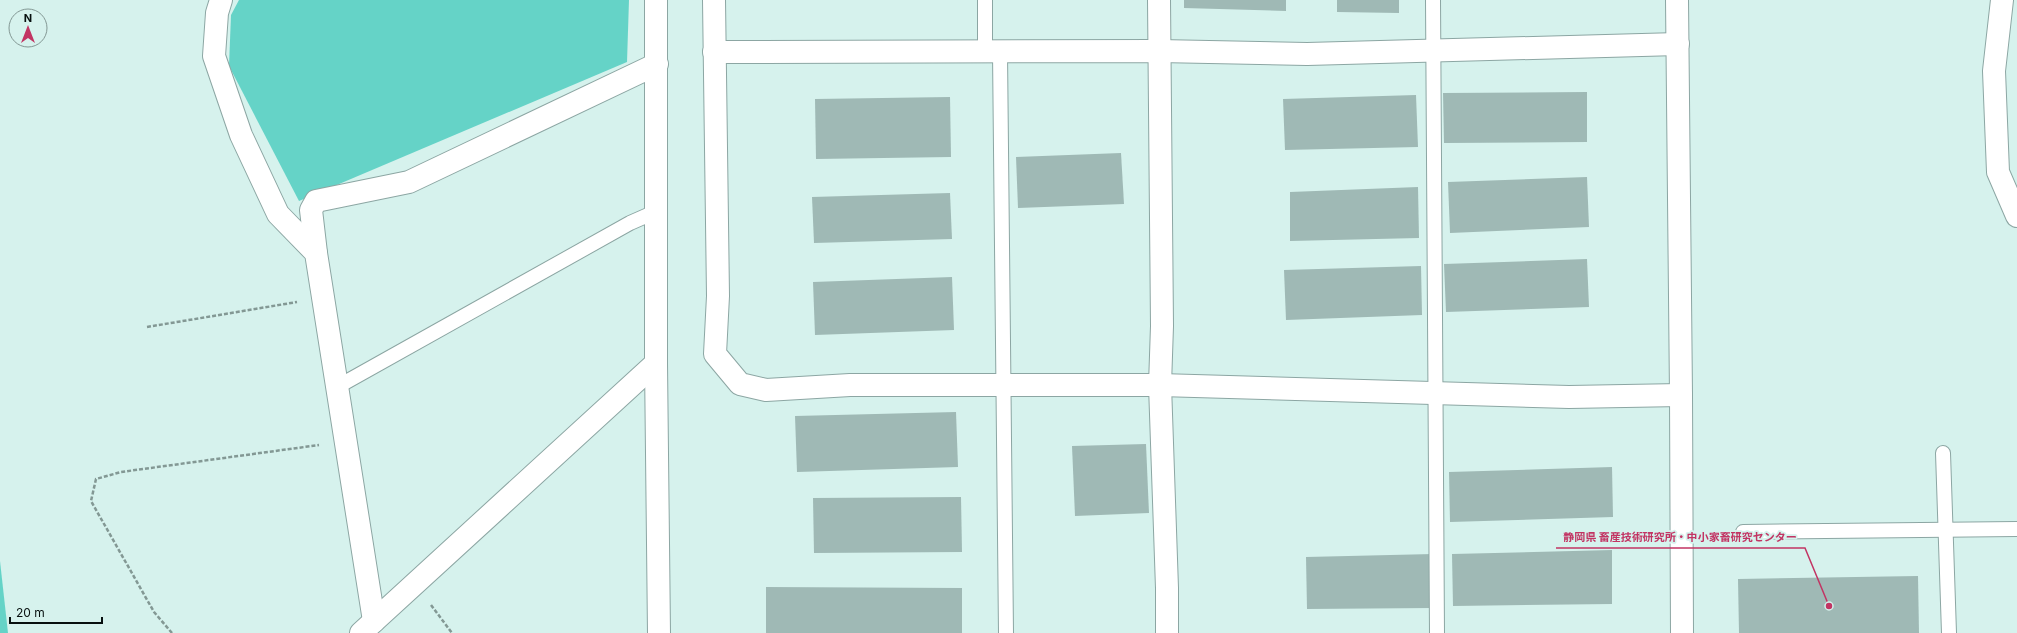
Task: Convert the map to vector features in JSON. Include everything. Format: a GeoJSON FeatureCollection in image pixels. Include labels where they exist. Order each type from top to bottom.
{"type":"FeatureCollection","features":[{"type":"Feature","properties":{"kind":"street"},"geometry":{"type":"LineString","coordinates":[[221,0],[217,13],[214,56],[241,135],[278,214],[316,253]]}},
{"type":"Feature","properties":{"kind":"street"},"geometry":{"type":"LineString","coordinates":[[656,0],[657,64],[655,212],[659,633]]}},
{"type":"Feature","properties":{"kind":"street"},"geometry":{"type":"LineString","coordinates":[[714,0],[718,296],[715,354],[740,384],[766,390],[850,385],[1160,385],[1569,397],[1681,395]]}},
{"type":"Feature","properties":{"kind":"street"},"geometry":{"type":"LineString","coordinates":[[1159,0],[1162,326],[1160,385],[1167,588],[1166,633]]}},
{"type":"Feature","properties":{"kind":"street"},"geometry":{"type":"LineString","coordinates":[[1677,0],[1682,633]]}},
{"type":"Feature","properties":{"kind":"street"},"geometry":{"type":"LineString","coordinates":[[2002,0],[1994,71],[1998,172],[2017,216]]}},
{"type":"Feature","properties":{"kind":"street"},"geometry":{"type":"LineString","coordinates":[[714,52],[1159,51],[1307,54],[1678,44]]}},
{"type":"Feature","properties":{"kind":"street"},"geometry":{"type":"LineString","coordinates":[[368,627],[346,442],[310,210],[316,201],[409,182],[657,64]]}},
{"type":"Feature","properties":{"kind":"street"},"geometry":{"type":"LineString","coordinates":[[368,627],[656,363]]}},
{"type":"Feature","properties":{"kind":"lane"},"geometry":{"type":"LineString","coordinates":[[985,0],[992,52],[1004,385],[1006,633]]}},
{"type":"Feature","properties":{"kind":"lane"},"geometry":{"type":"LineString","coordinates":[[1433,0],[1436,633]]}},
{"type":"Feature","properties":{"kind":"lane"},"geometry":{"type":"LineString","coordinates":[[337,387],[630,223],[655,212]]}},
{"type":"Feature","properties":{"kind":"lane"},"geometry":{"type":"LineString","coordinates":[[1943,453],[1950,633]]}},
{"type":"Feature","properties":{"kind":"lane"},"geometry":{"type":"LineString","coordinates":[[1743,532],[2017,529]]}},
{"type":"Feature","properties":{"kind":"path"},"geometry":{"type":"LineString","coordinates":[[147,327],[323,298]]}},
{"type":"Feature","properties":{"kind":"path"},"geometry":{"type":"LineString","coordinates":[[170,632],[154,612],[91,501],[96,479],[121,472],[346,442]]}},
{"type":"Feature","properties":{"kind":"path"},"geometry":{"type":"LineString","coordinates":[[415,584],[452,633]]}},
{"type":"Feature","properties":{"kind":"shaded area"},"geometry":{"type":"Polygon","coordinates":[[[239,0],[629,0],[627,62],[299,201],[229,66],[231,15],[239,0]]]}},
{"type":"Feature","properties":{"kind":"shaded area"},"geometry":{"type":"Polygon","coordinates":[[[0,561],[8,633],[0,633],[0,561]]]}},
{"type":"Feature","properties":{"kind":"building"},"geometry":{"type":"Polygon","coordinates":[[[1184,0],[1286,0],[1286,11],[1184,8],[1184,0]]]}},
{"type":"Feature","properties":{"kind":"building"},"geometry":{"type":"Polygon","coordinates":[[[1337,0],[1399,0],[1399,13],[1337,12],[1337,0]]]}},
{"type":"Feature","properties":{"kind":"building"},"geometry":{"type":"Polygon","coordinates":[[[1587,92],[1587,142],[1444,143],[1443,93],[1587,92]]]}},
{"type":"Feature","properties":{"kind":"building"},"geometry":{"type":"Polygon","coordinates":[[[1416,95],[1418,147],[1285,150],[1283,99],[1416,95]]]}},
{"type":"Feature","properties":{"kind":"building"},"geometry":{"type":"Polygon","coordinates":[[[950,97],[951,157],[816,159],[815,99],[950,97]]]}},
{"type":"Feature","properties":{"kind":"building"},"geometry":{"type":"Polygon","coordinates":[[[1121,153],[1124,204],[1018,208],[1016,157],[1121,153]]]}},
{"type":"Feature","properties":{"kind":"building"},"geometry":{"type":"Polygon","coordinates":[[[1587,177],[1589,227],[1450,233],[1448,182],[1587,177]]]}},
{"type":"Feature","properties":{"kind":"building"},"geometry":{"type":"Polygon","coordinates":[[[1418,187],[1419,238],[1290,241],[1290,192],[1418,187]]]}},
{"type":"Feature","properties":{"kind":"building"},"geometry":{"type":"Polygon","coordinates":[[[950,193],[952,239],[814,243],[812,197],[950,193]]]}},
{"type":"Feature","properties":{"kind":"building"},"geometry":{"type":"Polygon","coordinates":[[[1587,259],[1589,307],[1446,312],[1444,264],[1587,259]]]}},
{"type":"Feature","properties":{"kind":"building"},"geometry":{"type":"Polygon","coordinates":[[[1421,266],[1422,315],[1286,320],[1284,270],[1421,266]]]}},
{"type":"Feature","properties":{"kind":"building"},"geometry":{"type":"Polygon","coordinates":[[[952,277],[954,330],[815,335],[813,282],[952,277]]]}},
{"type":"Feature","properties":{"kind":"building"},"geometry":{"type":"Polygon","coordinates":[[[956,412],[958,467],[797,472],[795,416],[956,412]]]}},
{"type":"Feature","properties":{"kind":"building"},"geometry":{"type":"Polygon","coordinates":[[[1146,444],[1149,513],[1075,516],[1072,446],[1146,444]]]}},
{"type":"Feature","properties":{"kind":"building"},"geometry":{"type":"Polygon","coordinates":[[[1612,467],[1613,517],[1450,522],[1449,472],[1612,467]]]}},
{"type":"Feature","properties":{"kind":"building"},"geometry":{"type":"Polygon","coordinates":[[[961,497],[962,552],[814,553],[813,498],[961,497]]]}},
{"type":"Feature","properties":{"kind":"building"},"geometry":{"type":"Polygon","coordinates":[[[1612,550],[1612,604],[1453,606],[1452,554],[1612,550]]]}},
{"type":"Feature","properties":{"kind":"building"},"geometry":{"type":"Polygon","coordinates":[[[1433,554],[1432,608],[1307,609],[1306,557],[1433,554]]]}},
{"type":"Feature","properties":{"kind":"building"},"geometry":{"type":"Polygon","coordinates":[[[1918,576],[1919,633],[1739,633],[1738,579],[1918,576]]]}},
{"type":"Feature","properties":{"kind":"building"},"geometry":{"type":"Polygon","coordinates":[[[766,587],[962,588],[962,633],[766,633],[766,587]]]}},
{"type":"Feature","properties":{"kind":"place","name":"静岡県 畜産技術研究所・中小家畜研究センター"},"geometry":{"type":"Point","coordinates":[1829,606]}}]}
